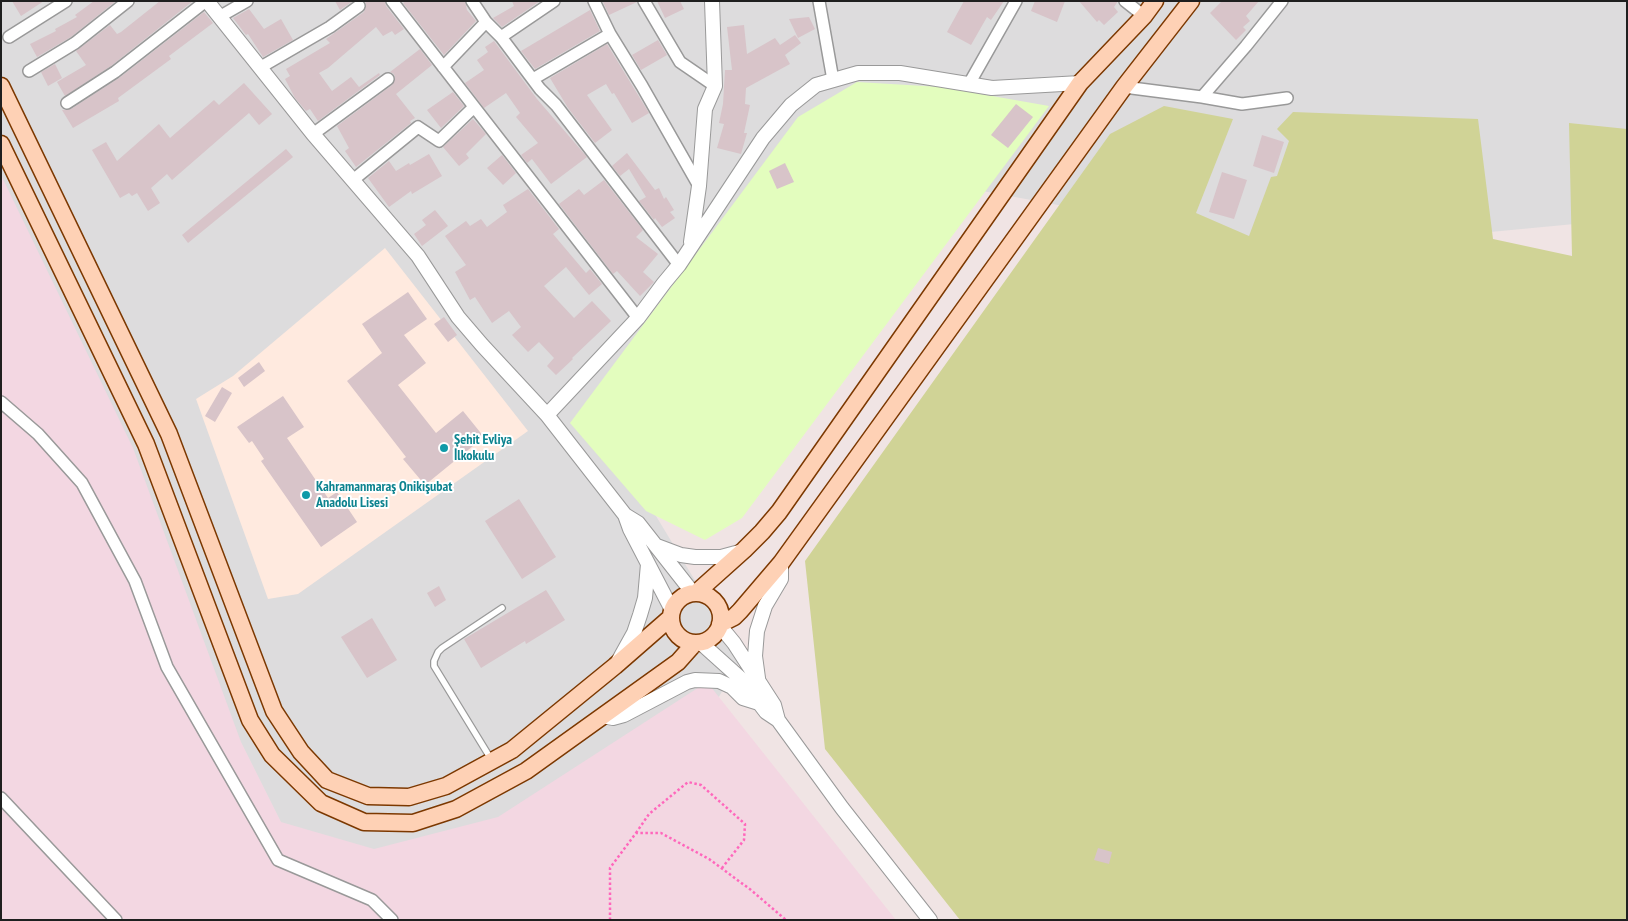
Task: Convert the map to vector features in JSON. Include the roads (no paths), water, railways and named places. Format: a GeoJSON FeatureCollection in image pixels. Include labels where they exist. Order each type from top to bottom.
{"type":"FeatureCollection","features":[{"type":"Feature","properties":{"kind":"main road"},"geometry":{"type":"LineString","coordinates":[[1,86],[169,434],[274,711],[301,752],[327,780],[368,796],[410,797],[446,786],[512,750],[615,666],[671,614],[680,598],[695,593],[762,532],[779,512],[1080,84],[1156,1]]}},
{"type":"Feature","properties":{"kind":"main road"},"geometry":{"type":"LineString","coordinates":[[1,144],[146,444],[250,720],[272,755],[321,803],[364,822],[413,823],[456,809],[526,771],[678,662],[697,643],[712,637],[720,625],[740,611],[780,563],[1124,87],[1191,1]]}},
{"type":"Feature","properties":{"kind":"main road"},"geometry":{"type":"LineString","coordinates":[[695,593],[704,594],[716,603],[721,617],[720,625]]}},
{"type":"Feature","properties":{"kind":"main road"},"geometry":{"type":"LineString","coordinates":[[671,614],[671,626],[680,638],[697,643]]}},
{"type":"Feature","properties":{"kind":"street"},"geometry":{"type":"LineString","coordinates":[[9,37],[66,1]]}},
{"type":"Feature","properties":{"kind":"street"},"geometry":{"type":"LineString","coordinates":[[29,71],[75,43],[128,1]]}},
{"type":"Feature","properties":{"kind":"street"},"geometry":{"type":"LineString","coordinates":[[67,103],[115,72],[206,1],[314,134],[418,256],[464,324],[547,415],[625,514],[638,523],[695,593]]}},
{"type":"Feature","properties":{"kind":"street"},"geometry":{"type":"LineString","coordinates":[[219,17],[246,1]]}},
{"type":"Feature","properties":{"kind":"street"},"geometry":{"type":"LineString","coordinates":[[392,1],[638,318]]}},
{"type":"Feature","properties":{"kind":"street"},"geometry":{"type":"LineString","coordinates":[[472,1],[486,22],[501,37],[540,90],[556,105],[680,265]]}},
{"type":"Feature","properties":{"kind":"street"},"geometry":{"type":"LineString","coordinates":[[501,37],[554,1]]}},
{"type":"Feature","properties":{"kind":"street"},"geometry":{"type":"LineString","coordinates":[[594,1],[610,34],[699,186]]}},
{"type":"Feature","properties":{"kind":"street"},"geometry":{"type":"LineString","coordinates":[[644,1],[680,62],[715,86]]}},
{"type":"Feature","properties":{"kind":"street"},"geometry":{"type":"LineString","coordinates":[[691,245],[699,186],[705,109],[715,86],[712,1]]}},
{"type":"Feature","properties":{"kind":"street"},"geometry":{"type":"LineString","coordinates":[[969,84],[1016,1]]}},
{"type":"Feature","properties":{"kind":"street"},"geometry":{"type":"LineString","coordinates":[[1125,1],[1144,16]]}},
{"type":"Feature","properties":{"kind":"street"},"geometry":{"type":"LineString","coordinates":[[1202,97],[1282,1]]}},
{"type":"Feature","properties":{"kind":"street"},"geometry":{"type":"LineString","coordinates":[[823,2],[832,80]]}},
{"type":"Feature","properties":{"kind":"street"},"geometry":{"type":"LineString","coordinates":[[261,67],[330,27],[360,6]]}},
{"type":"Feature","properties":{"kind":"street"},"geometry":{"type":"LineString","coordinates":[[443,67],[486,22]]}},
{"type":"Feature","properties":{"kind":"street"},"geometry":{"type":"LineString","coordinates":[[532,79],[610,34]]}},
{"type":"Feature","properties":{"kind":"street"},"geometry":{"type":"LineString","coordinates":[[547,415],[638,318],[664,282],[680,265],[691,245],[763,138],[791,105],[816,85],[858,73],[900,73],[992,88],[1080,84]]}},
{"type":"Feature","properties":{"kind":"street"},"geometry":{"type":"LineString","coordinates":[[314,134],[388,79]]}},
{"type":"Feature","properties":{"kind":"street"},"geometry":{"type":"LineString","coordinates":[[1124,87],[1242,104],[1287,98]]}},
{"type":"Feature","properties":{"kind":"street"},"geometry":{"type":"LineString","coordinates":[[353,180],[418,127],[440,141],[474,107]]}},
{"type":"Feature","properties":{"kind":"street"},"geometry":{"type":"LineString","coordinates":[[1,402],[38,434],[82,483],[134,581],[167,667],[278,860],[372,900],[392,920]]}},
{"type":"Feature","properties":{"kind":"street"},"geometry":{"type":"LineString","coordinates":[[625,514],[630,529],[671,614]]}},
{"type":"Feature","properties":{"kind":"street"},"geometry":{"type":"LineString","coordinates":[[656,546],[681,555],[695,557],[721,557],[744,550]]}},
{"type":"Feature","properties":{"kind":"street"},"geometry":{"type":"LineString","coordinates":[[759,683],[755,656],[757,631],[765,606],[781,579],[780,563]]}},
{"type":"Feature","properties":{"kind":"street"},"geometry":{"type":"LineString","coordinates":[[615,666],[625,650],[640,615],[646,590],[648,564]]}},
{"type":"Feature","properties":{"kind":"street"},"geometry":{"type":"LineString","coordinates":[[720,625],[734,643],[774,705],[778,720]]}},
{"type":"Feature","properties":{"kind":"street"},"geometry":{"type":"LineString","coordinates":[[697,643],[740,678],[766,712],[778,720],[842,808],[930,920]]}},
{"type":"Feature","properties":{"kind":"street"},"geometry":{"type":"LineString","coordinates":[[602,716],[613,718],[624,715],[680,686],[696,680],[719,681],[732,688],[743,698],[759,703]]}},
{"type":"Feature","properties":{"kind":"street"},"geometry":{"type":"LineString","coordinates":[[1,798],[116,920]]}},
{"type":"Feature","properties":{"kind":"lane"},"geometry":{"type":"LineString","coordinates":[[492,761],[434,666],[434,661],[442,648],[502,608]]}},
{"type":"Feature","properties":{"kind":"place","name":"Şehit Evliya İlkokulu"},"geometry":{"type":"Point","coordinates":[444,448]}},
{"type":"Feature","properties":{"kind":"place","name":"Kahramanmaraş Onikişubat Anadolu Lisesi"},"geometry":{"type":"Point","coordinates":[306,495]}}]}
